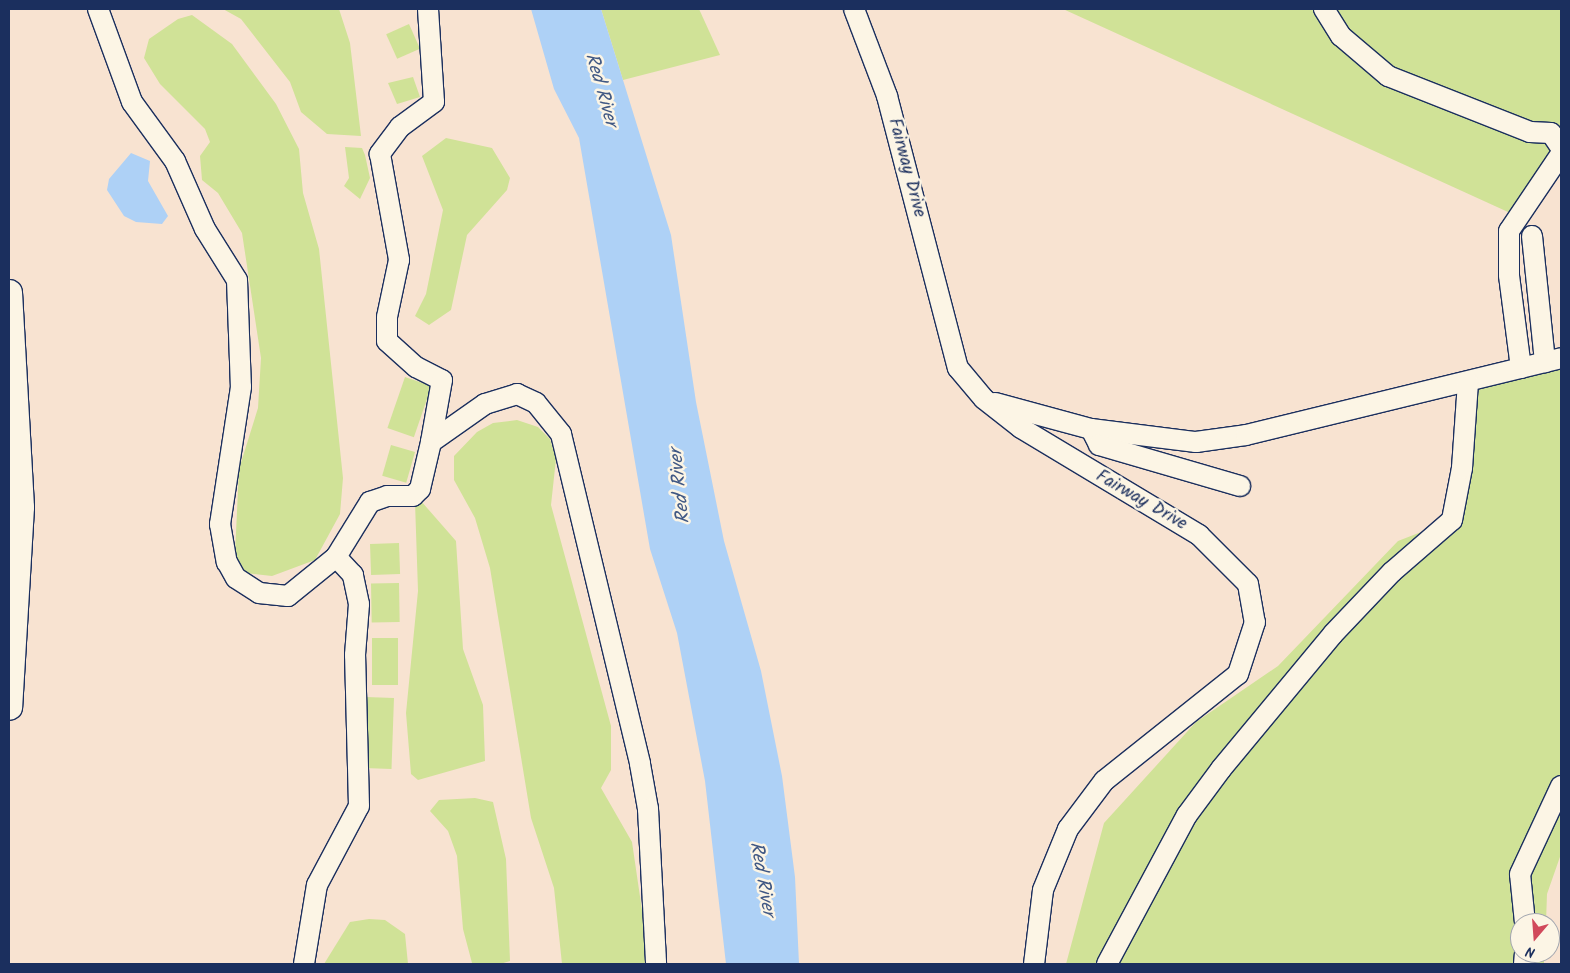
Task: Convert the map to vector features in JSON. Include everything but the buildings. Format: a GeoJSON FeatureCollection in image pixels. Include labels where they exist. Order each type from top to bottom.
{"type":"FeatureCollection","features":[{"type":"Feature","properties":{"kind":"main road"},"geometry":{"type":"LineString","coordinates":[[9,292],[21,507],[9,707]]}},
{"type":"Feature","properties":{"kind":"street"},"geometry":{"type":"LineString","coordinates":[[98,9],[132,102],[176,161],[205,229],[237,280],[241,388],[220,524],[227,562],[236,578],[259,593],[288,596],[336,557],[370,502],[387,496],[413,496],[420,489],[442,380],[416,368],[387,341],[387,317],[399,260],[380,154],[400,127],[434,102],[428,9]]}},
{"type":"Feature","properties":{"kind":"street","name":"Fairway Drive"},"geometry":{"type":"LineString","coordinates":[[854,9],[887,96],[958,368],[984,399],[1021,428],[1199,535],[1248,584],[1255,622],[1238,674],[1104,781],[1068,829],[1043,890],[1034,964]]}},
{"type":"Feature","properties":{"kind":"street"},"geometry":{"type":"LineString","coordinates":[[1324,9],[1340,36],[1388,76],[1530,132],[1551,133],[1561,148]]}},
{"type":"Feature","properties":{"kind":"street"},"geometry":{"type":"LineString","coordinates":[[1521,368],[1509,275],[1509,231],[1561,154]]}},
{"type":"Feature","properties":{"kind":"street"},"geometry":{"type":"LineString","coordinates":[[984,399],[1091,429],[1196,442],[1246,435],[1553,360],[1532,236]]}},
{"type":"Feature","properties":{"kind":"street"},"geometry":{"type":"LineString","coordinates":[[1107,964],[1187,815],[1221,768],[1333,634],[1392,572],[1452,520],[1462,468],[1468,382]]}},
{"type":"Feature","properties":{"kind":"street"},"geometry":{"type":"LineString","coordinates":[[431,442],[460,418],[517,394],[536,403],[561,434],[640,764],[648,809],[656,964]]}},
{"type":"Feature","properties":{"kind":"street"},"geometry":{"type":"LineString","coordinates":[[1091,429],[1099,445],[1240,486]]}},
{"type":"Feature","properties":{"kind":"street"},"geometry":{"type":"LineString","coordinates":[[304,964],[317,885],[359,806],[355,655],[360,604],[353,575],[336,557]]}},
{"type":"Feature","properties":{"kind":"street"},"geometry":{"type":"LineString","coordinates":[[1523,913],[1520,874],[1561,786]]}},
{"type":"Feature","properties":{"kind":"green space"},"geometry":{"type":"Polygon","coordinates":[[[223,9],[339,9],[350,43],[361,136],[327,134],[301,112],[290,82],[241,19],[223,9]]]}},
{"type":"Feature","properties":{"kind":"green space"},"geometry":{"type":"Polygon","coordinates":[[[601,9],[699,9],[720,55],[623,80],[601,9]]]}},
{"type":"Feature","properties":{"kind":"green space"},"geometry":{"type":"Polygon","coordinates":[[[1063,9],[1561,9],[1561,125],[1551,133],[1561,148],[1519,217],[1063,9]]]}},
{"type":"Feature","properties":{"kind":"green space"},"geometry":{"type":"Polygon","coordinates":[[[192,15],[232,44],[276,104],[299,149],[303,193],[319,249],[343,478],[340,514],[315,560],[272,576],[246,573],[235,554],[239,469],[258,408],[261,358],[242,233],[218,193],[202,180],[200,156],[210,142],[205,129],[160,84],[144,58],[149,39],[178,19],[192,15]]]}},
{"type":"Feature","properties":{"kind":"green space"},"geometry":{"type":"Polygon","coordinates":[[[409,24],[420,49],[397,59],[386,34],[409,24]]]}},
{"type":"Feature","properties":{"kind":"green space"},"geometry":{"type":"Polygon","coordinates":[[[413,77],[420,97],[397,104],[388,83],[413,77]]]}},
{"type":"Feature","properties":{"kind":"green space"},"geometry":{"type":"Polygon","coordinates":[[[446,138],[492,148],[510,178],[507,190],[467,235],[451,310],[429,325],[415,316],[426,294],[443,210],[422,156],[446,138]]]}},
{"type":"Feature","properties":{"kind":"green space"},"geometry":{"type":"Polygon","coordinates":[[[345,147],[362,148],[365,155],[370,178],[360,199],[344,186],[349,178],[345,147]]]}},
{"type":"Feature","properties":{"kind":"green space"},"geometry":{"type":"Polygon","coordinates":[[[1561,358],[1561,854],[1547,894],[1546,913],[1510,913],[1510,963],[1544,964],[1066,964],[1104,823],[1196,722],[1278,666],[1398,541],[1452,520],[1468,382],[1561,358]]]}},
{"type":"Feature","properties":{"kind":"green space"},"geometry":{"type":"Polygon","coordinates":[[[405,377],[431,386],[414,437],[387,428],[405,377]]]}},
{"type":"Feature","properties":{"kind":"green space"},"geometry":{"type":"Polygon","coordinates":[[[517,420],[538,427],[550,439],[556,459],[551,505],[611,726],[611,770],[601,788],[632,842],[643,917],[645,964],[562,964],[554,888],[531,818],[490,568],[475,518],[454,480],[454,456],[477,432],[493,423],[517,420]]]}},
{"type":"Feature","properties":{"kind":"green space"},"geometry":{"type":"Polygon","coordinates":[[[391,445],[415,452],[406,483],[382,476],[391,445]]]}},
{"type":"Feature","properties":{"kind":"green space"},"geometry":{"type":"Polygon","coordinates":[[[421,501],[456,541],[463,649],[483,705],[485,761],[418,780],[411,774],[406,713],[418,591],[415,502],[421,501]]]}},
{"type":"Feature","properties":{"kind":"green space"},"geometry":{"type":"Polygon","coordinates":[[[399,543],[400,574],[371,575],[370,544],[399,543]]]}},
{"type":"Feature","properties":{"kind":"green space"},"geometry":{"type":"Polygon","coordinates":[[[371,583],[399,583],[400,622],[372,622],[371,583]]]}},
{"type":"Feature","properties":{"kind":"green space"},"geometry":{"type":"Polygon","coordinates":[[[372,638],[398,638],[398,685],[372,685],[372,638]]]}},
{"type":"Feature","properties":{"kind":"green space"},"geometry":{"type":"Polygon","coordinates":[[[366,697],[394,698],[392,769],[364,768],[366,697]]]}},
{"type":"Feature","properties":{"kind":"green space"},"geometry":{"type":"Polygon","coordinates":[[[475,798],[493,802],[506,859],[510,961],[500,964],[472,963],[463,929],[457,856],[448,831],[430,811],[439,800],[475,798]]]}},
{"type":"Feature","properties":{"kind":"green space"},"geometry":{"type":"Polygon","coordinates":[[[369,919],[385,920],[405,934],[408,964],[324,964],[350,922],[369,919]]]}},
{"type":"Feature","properties":{"kind":"water","name":"Red River"},"geometry":{"type":"Polygon","coordinates":[[[531,9],[601,9],[671,235],[696,402],[724,541],[761,671],[782,776],[795,877],[799,964],[726,964],[705,781],[677,633],[650,549],[579,138],[554,89],[531,9]]]}},
{"type":"Feature","properties":{"kind":"water"},"geometry":{"type":"Polygon","coordinates":[[[131,153],[150,161],[148,181],[168,216],[162,224],[136,222],[124,216],[107,190],[109,179],[131,153]]]}}]}
